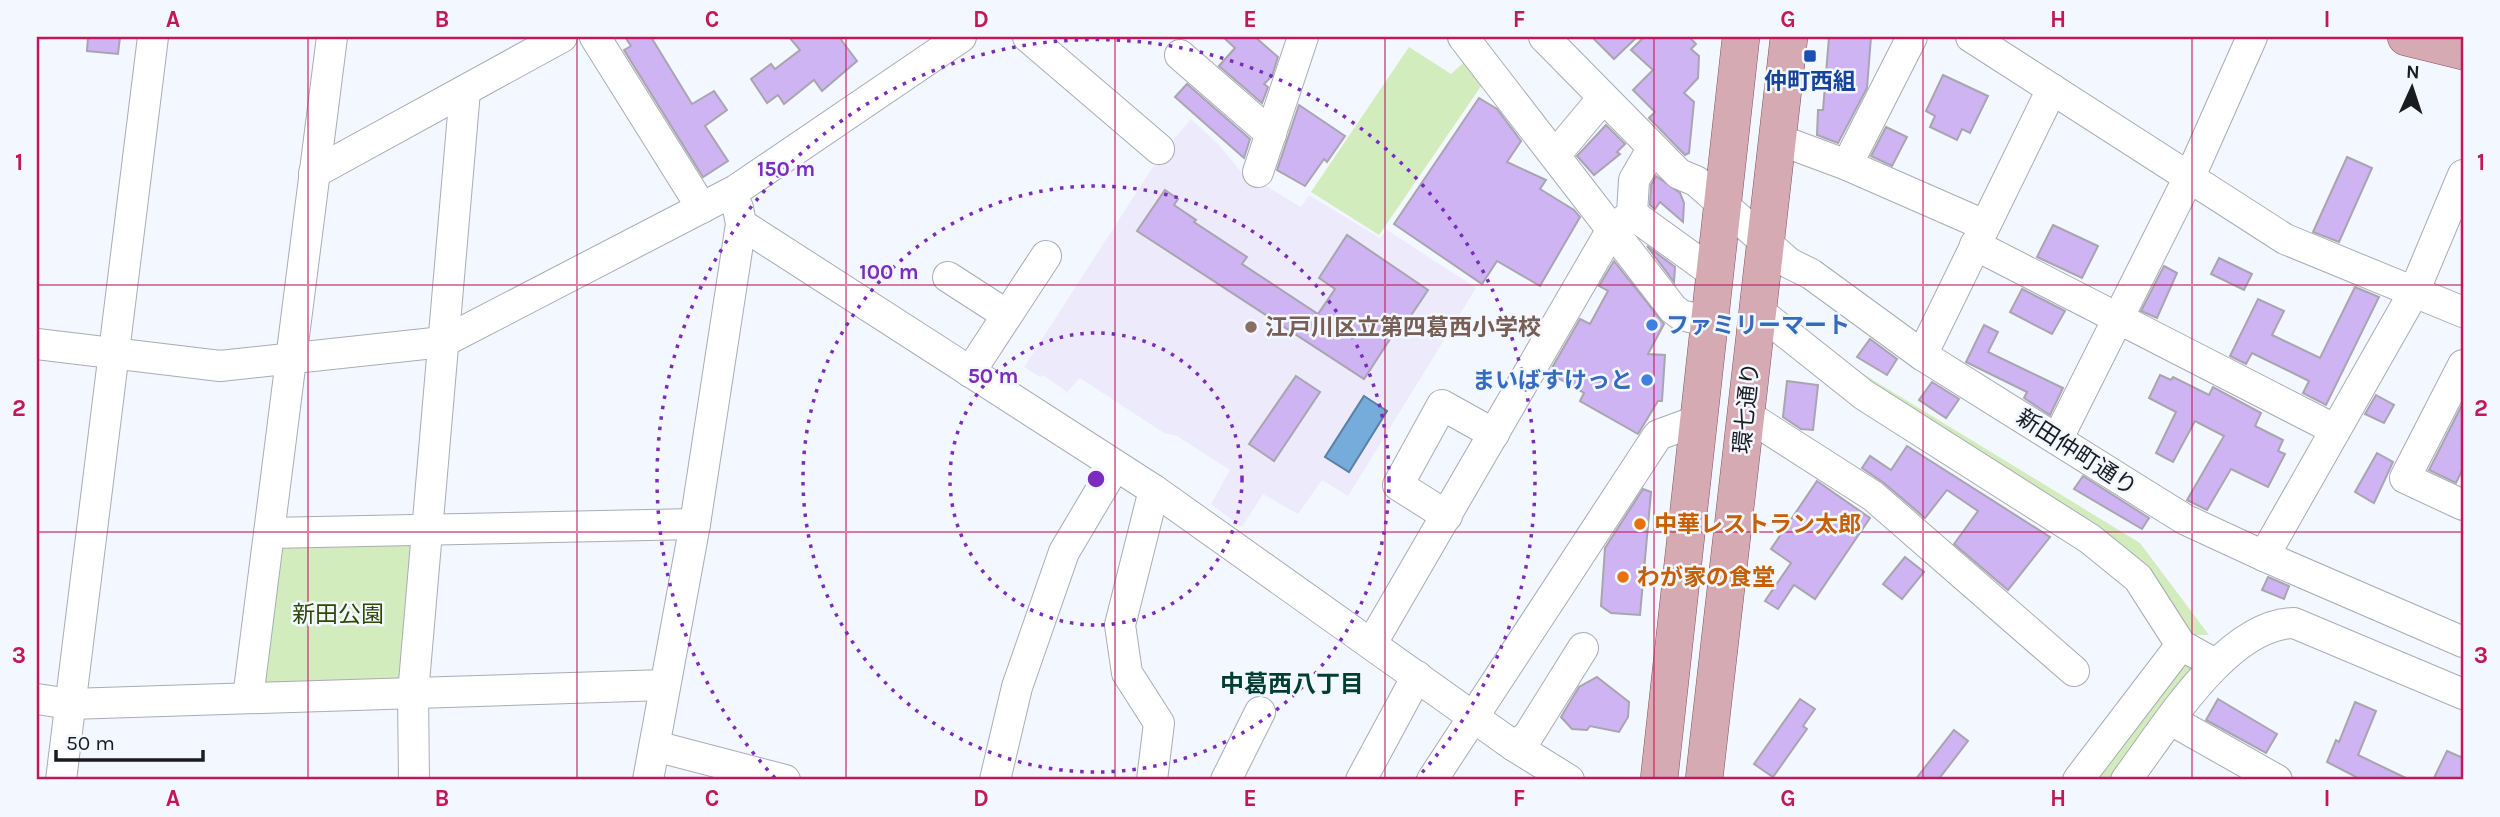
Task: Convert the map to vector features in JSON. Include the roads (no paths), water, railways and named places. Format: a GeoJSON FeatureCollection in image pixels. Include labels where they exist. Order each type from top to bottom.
{"type":"FeatureCollection","features":[{"type":"Feature","properties":{"kind":"main road","name":"環七通り"},"geometry":{"type":"LineString","coordinates":[[1659,780],[1741,37]]}},
{"type":"Feature","properties":{"kind":"main road","name":"環七通り"},"geometry":{"type":"LineString","coordinates":[[1704,780],[1763,242],[1789,37]]}},
{"type":"Feature","properties":{"kind":"main road"},"geometry":{"type":"LineString","coordinates":[[2406,37],[2463,51]]}},
{"type":"Feature","properties":{"kind":"street"},"geometry":{"type":"LineString","coordinates":[[61,780],[153,37]]}},
{"type":"Feature","properties":{"kind":"street"},"geometry":{"type":"LineString","coordinates":[[248,698],[332,37]]}},
{"type":"Feature","properties":{"kind":"street"},"geometry":{"type":"LineString","coordinates":[[314,173],[562,37]]}},
{"type":"Feature","properties":{"kind":"street"},"geometry":{"type":"LineString","coordinates":[[594,37],[702,208]]}},
{"type":"Feature","properties":{"kind":"street"},"geometry":{"type":"LineString","coordinates":[[37,344],[220,366],[443,342],[736,190],[961,37]]}},
{"type":"Feature","properties":{"kind":"street"},"geometry":{"type":"LineString","coordinates":[[1028,37],[1158,149]]}},
{"type":"Feature","properties":{"kind":"street"},"geometry":{"type":"LineString","coordinates":[[1258,172],[1303,37]]}},
{"type":"Feature","properties":{"kind":"street"},"geometry":{"type":"LineString","coordinates":[[1463,37],[1556,154],[1621,222],[1673,309],[1681,315],[1710,322]]}},
{"type":"Feature","properties":{"kind":"street","name":"新田仲町通り"},"geometry":{"type":"LineString","coordinates":[[1544,37],[1679,174],[1696,181],[1789,264],[1811,274],[1922,355],[2186,520],[2463,642]]}},
{"type":"Feature","properties":{"kind":"street"},"geometry":{"type":"LineString","coordinates":[[1847,165],[1912,37]]}},
{"type":"Feature","properties":{"kind":"street"},"geometry":{"type":"LineString","coordinates":[[1971,37],[2285,239],[2463,312]]}},
{"type":"Feature","properties":{"kind":"street"},"geometry":{"type":"LineString","coordinates":[[2058,438],[2189,177],[2252,37]]}},
{"type":"Feature","properties":{"kind":"street"},"geometry":{"type":"LineString","coordinates":[[1180,55],[1271,134]]}},
{"type":"Feature","properties":{"kind":"street"},"geometry":{"type":"LineString","coordinates":[[1922,355],[2052,89]]}},
{"type":"Feature","properties":{"kind":"street"},"geometry":{"type":"LineString","coordinates":[[414,780],[413,694],[465,91]]}},
{"type":"Feature","properties":{"kind":"street"},"geometry":{"type":"LineString","coordinates":[[1556,154],[1603,98]]}},
{"type":"Feature","properties":{"kind":"street"},"geometry":{"type":"LineString","coordinates":[[1777,139],[1847,165],[1979,235],[2119,320],[2334,429]]}},
{"type":"Feature","properties":{"kind":"street"},"geometry":{"type":"LineString","coordinates":[[1372,643],[1621,222],[1634,180],[1652,149]]}},
{"type":"Feature","properties":{"kind":"street"},"geometry":{"type":"LineString","coordinates":[[2264,556],[2414,292],[2463,175]]}},
{"type":"Feature","properties":{"kind":"street"},"geometry":{"type":"LineString","coordinates":[[648,780],[695,524],[741,223],[736,190]]}},
{"type":"Feature","properties":{"kind":"street"},"geometry":{"type":"LineString","coordinates":[[1621,222],[1715,274]]}},
{"type":"Feature","properties":{"kind":"street"},"geometry":{"type":"LineString","coordinates":[[741,223],[1154,490],[1514,746],[1569,780]]}},
{"type":"Feature","properties":{"kind":"street"},"geometry":{"type":"LineString","coordinates":[[970,372],[1046,256]]}},
{"type":"Feature","properties":{"kind":"street"},"geometry":{"type":"LineString","coordinates":[[948,277],[1007,315]]}},
{"type":"Feature","properties":{"kind":"street"},"geometry":{"type":"LineString","coordinates":[[1757,310],[1864,395],[2090,539],[2138,578],[2181,645],[2215,664]]}},
{"type":"Feature","properties":{"kind":"street"},"geometry":{"type":"LineString","coordinates":[[2463,365],[2405,478],[2463,505]]}},
{"type":"Feature","properties":{"kind":"street"},"geometry":{"type":"LineString","coordinates":[[1447,516],[1398,485],[1442,405],[1494,434]]}},
{"type":"Feature","properties":{"kind":"street"},"geometry":{"type":"LineString","coordinates":[[1745,414],[1872,496],[2074,671]]}},
{"type":"Feature","properties":{"kind":"street"},"geometry":{"type":"LineString","coordinates":[[1432,780],[1658,435],[1699,420]]}},
{"type":"Feature","properties":{"kind":"street"},"geometry":{"type":"LineString","coordinates":[[995,780],[1017,687],[1064,552],[1115,466]]}},
{"type":"Feature","properties":{"kind":"street"},"geometry":{"type":"LineString","coordinates":[[1152,780],[1159,723],[1127,673],[1120,625],[1154,490]]}},
{"type":"Feature","properties":{"kind":"street"},"geometry":{"type":"LineString","coordinates":[[269,533],[695,524]]}},
{"type":"Feature","properties":{"kind":"street"},"geometry":{"type":"LineString","coordinates":[[2126,780],[2215,664],[2257,632],[2275,623],[2294,623],[2463,694]]}},
{"type":"Feature","properties":{"kind":"street"},"geometry":{"type":"LineString","coordinates":[[2078,780],[2181,645]]}},
{"type":"Feature","properties":{"kind":"street"},"geometry":{"type":"LineString","coordinates":[[1514,746],[1528,736],[1583,649]]}},
{"type":"Feature","properties":{"kind":"street"},"geometry":{"type":"LineString","coordinates":[[1360,780],[1417,676]]}},
{"type":"Feature","properties":{"kind":"street"},"geometry":{"type":"LineString","coordinates":[[37,699],[70,704],[665,685]]}},
{"type":"Feature","properties":{"kind":"street"},"geometry":{"type":"LineString","coordinates":[[1226,780],[1260,712]]}},
{"type":"Feature","properties":{"kind":"street"},"geometry":{"type":"LineString","coordinates":[[2171,720],[2277,780]]}},
{"type":"Feature","properties":{"kind":"street"},"geometry":{"type":"LineString","coordinates":[[654,746],[785,780]]}},
{"type":"Feature","properties":{"kind":"water"},"geometry":{"type":"Polygon","coordinates":[[[1364,396],[1387,411],[1349,472],[1325,457],[1364,396]]]}},
{"type":"Feature","properties":{"kind":"place","name":"仲町西組"},"geometry":{"type":"Point","coordinates":[1810,56]}},
{"type":"Feature","properties":{"kind":"place","name":"ファミリーマート"},"geometry":{"type":"Point","coordinates":[1652,325]}},
{"type":"Feature","properties":{"kind":"place","name":"江戸川区立第四葛西小学校"},"geometry":{"type":"Point","coordinates":[1251,327]}},
{"type":"Feature","properties":{"kind":"place","name":"まいばすけっと"},"geometry":{"type":"Point","coordinates":[1647,380]}},
{"type":"Feature","properties":{"kind":"place","name":"中華レストラン太郎"},"geometry":{"type":"Point","coordinates":[1640,524]}},
{"type":"Feature","properties":{"kind":"place","name":"わが家の食堂"},"geometry":{"type":"Point","coordinates":[1623,577]}},
{"type":"Feature","properties":{"kind":"district","name":"中葛西八丁目"},"geometry":{"type":"Point","coordinates":[1292,684]}},
{"type":"Feature","properties":{"kind":"park label","name":"新田公園"},"geometry":{"type":"Point","coordinates":[338,614]}}]}
